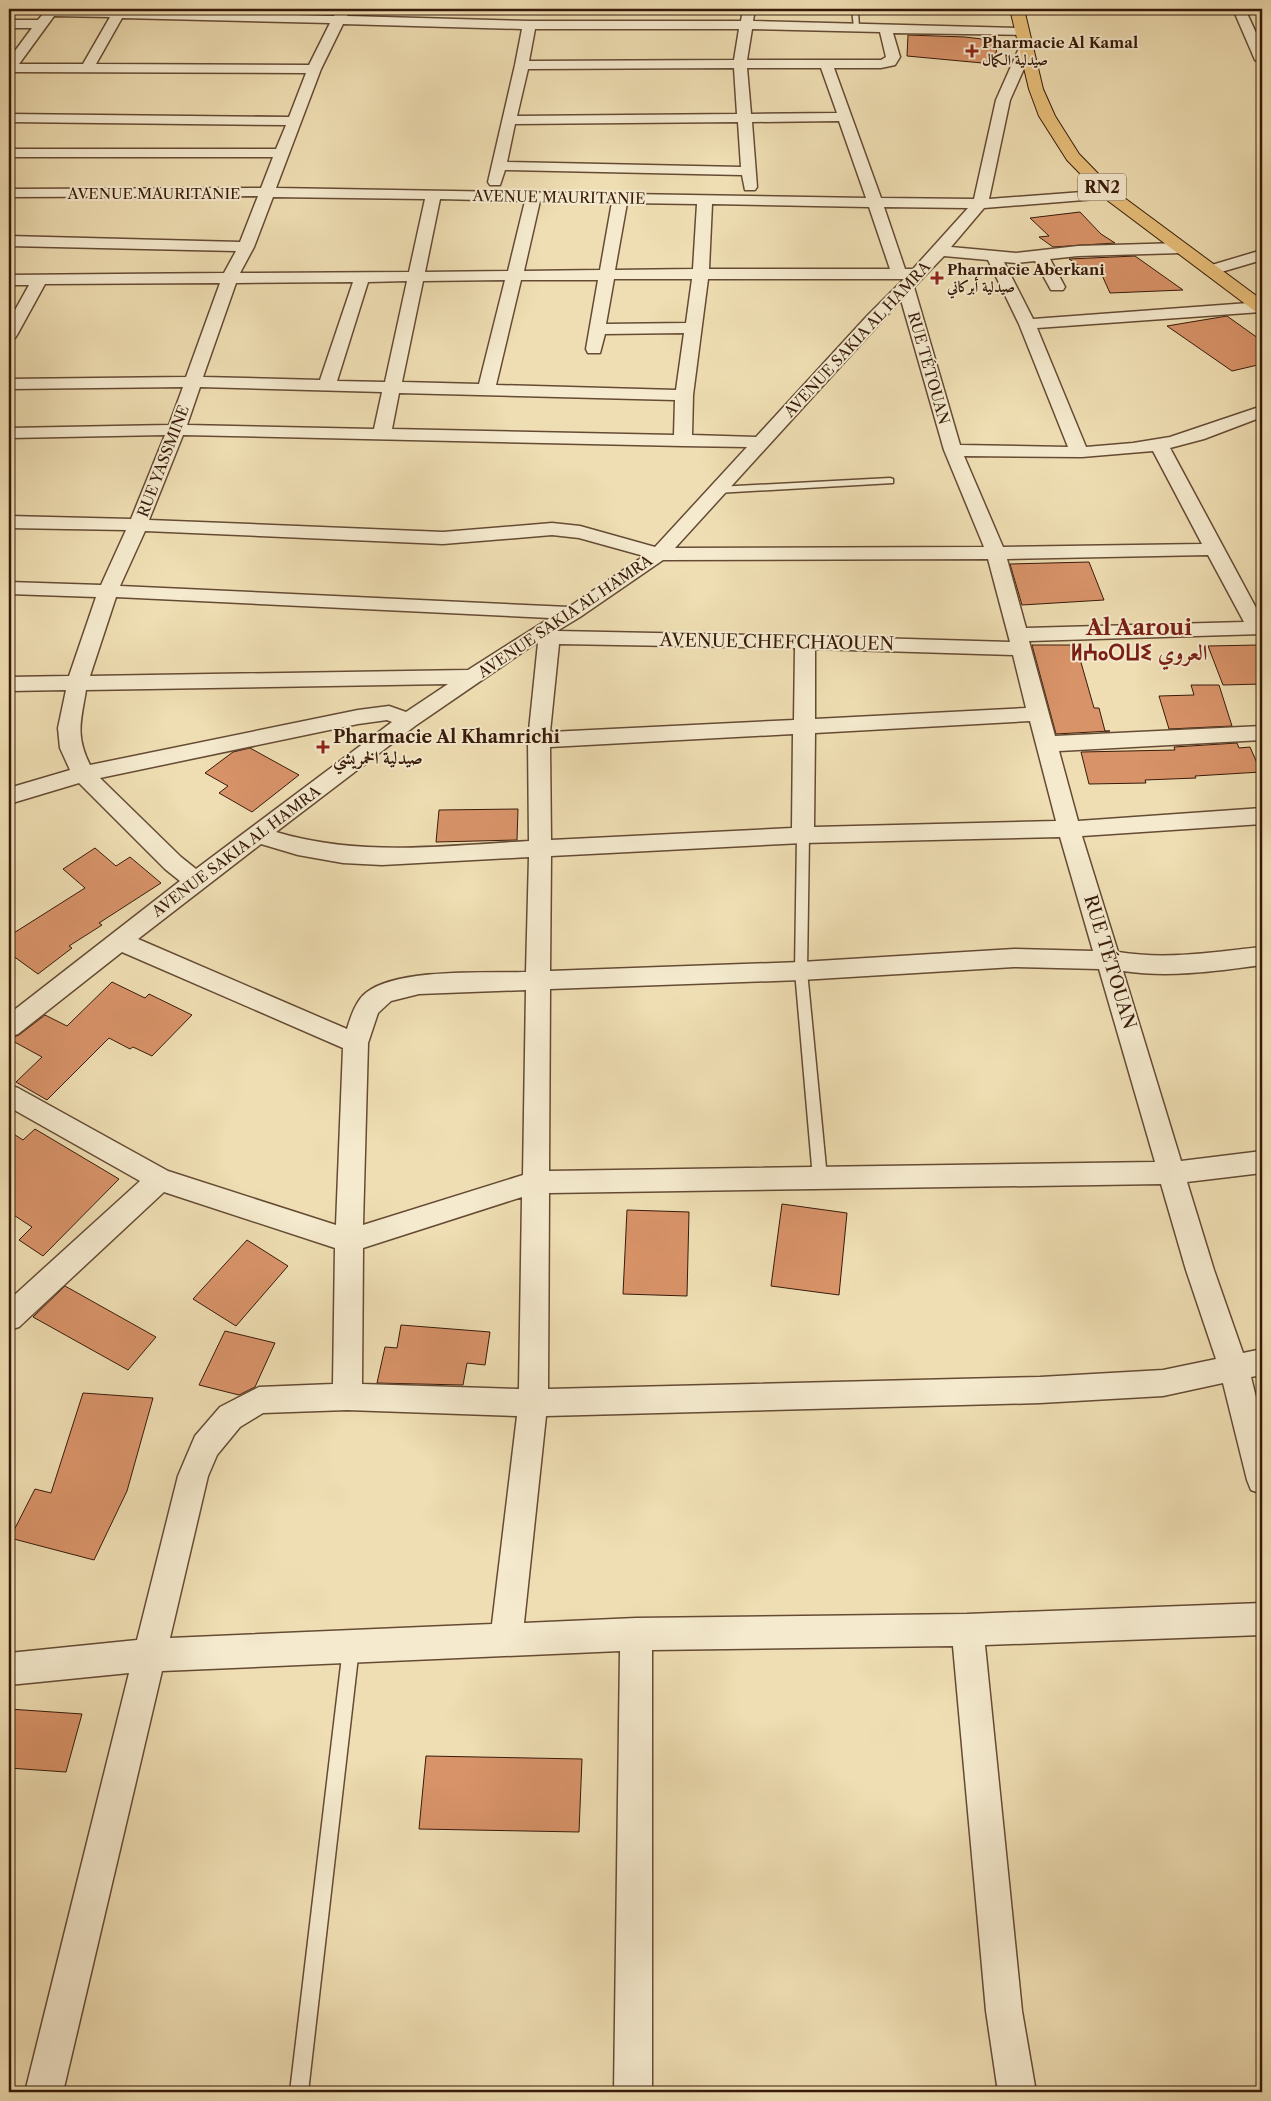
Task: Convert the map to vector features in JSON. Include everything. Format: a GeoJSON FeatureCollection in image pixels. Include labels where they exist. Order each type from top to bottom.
{"type":"FeatureCollection","features":[{"type":"Feature","properties":{"kind":"main road","name":"RN2"},"geometry":{"type":"LineString","coordinates":[[1017,9],[1036,89],[1047,116],[1073,157],[1109,194],[1262,308]]}},
{"type":"Feature","properties":{"kind":"street"},"geometry":{"type":"LineString","coordinates":[[750,9],[740,64],[751,200]]}},
{"type":"Feature","properties":{"kind":"street"},"geometry":{"type":"LineString","coordinates":[[1239,9],[1262,60]]}},
{"type":"Feature","properties":{"kind":"street"},"geometry":{"type":"LineString","coordinates":[[9,68],[52,11],[118,14],[341,14],[529,26],[747,26],[944,30],[1024,39]]}},
{"type":"Feature","properties":{"kind":"street"},"geometry":{"type":"LineString","coordinates":[[87,69],[118,14]]}},
{"type":"Feature","properties":{"kind":"street","name":"RUE YASSMINE"},"geometry":{"type":"LineString","coordinates":[[196,881],[173,864],[83,774],[71,748],[69,728],[77,683],[108,591],[138,525],[176,430],[230,277],[246,247],[314,69],[341,14]]}},
{"type":"Feature","properties":{"kind":"street"},"geometry":{"type":"LineString","coordinates":[[942,16],[944,30]]}},
{"type":"Feature","properties":{"kind":"street"},"geometry":{"type":"LineString","coordinates":[[9,24],[41,24]]}},
{"type":"Feature","properties":{"kind":"street"},"geometry":{"type":"LineString","coordinates":[[492,196],[529,26]]}},
{"type":"Feature","properties":{"kind":"street"},"geometry":{"type":"LineString","coordinates":[[522,65],[881,64],[890,62],[893,57],[886,29]]}},
{"type":"Feature","properties":{"kind":"street","name":"AVENUE SAKIA AL HAMRA"},"geometry":{"type":"LineString","coordinates":[[9,1027],[196,881],[408,721],[474,677],[541,638],[573,613],[659,554],[906,278],[940,251],[980,204],[1003,100],[1024,39]]}},
{"type":"Feature","properties":{"kind":"street","name":"RUE TÉTOUAN"},"geometry":{"type":"LineString","coordinates":[[826,64],[875,201],[906,278],[953,450],[996,553],[1069,828],[1200,1270],[1234,1368],[1262,1480]]}},
{"type":"Feature","properties":{"kind":"street"},"geometry":{"type":"LineString","coordinates":[[9,68],[314,69]]}},
{"type":"Feature","properties":{"kind":"street"},"geometry":{"type":"LineString","coordinates":[[510,120],[845,117]]}},
{"type":"Feature","properties":{"kind":"street"},"geometry":{"type":"LineString","coordinates":[[9,118],[294,120]]}},
{"type":"Feature","properties":{"kind":"street"},"geometry":{"type":"LineString","coordinates":[[9,154],[281,153]]}},
{"type":"Feature","properties":{"kind":"street"},"geometry":{"type":"LineString","coordinates":[[499,166],[748,171]]}},
{"type":"Feature","properties":{"kind":"street","name":"AVENUE MAURITANIE"},"geometry":{"type":"LineString","coordinates":[[9,193],[267,192],[980,204],[1109,194]]}},
{"type":"Feature","properties":{"kind":"street"},"geometry":{"type":"LineString","coordinates":[[382,434],[433,195]]}},
{"type":"Feature","properties":{"kind":"street"},"geometry":{"type":"LineString","coordinates":[[487,388],[534,196]]}},
{"type":"Feature","properties":{"kind":"street"},"geometry":{"type":"LineString","coordinates":[[594,349],[620,198]]}},
{"type":"Feature","properties":{"kind":"street"},"geometry":{"type":"LineString","coordinates":[[683,440],[684,395],[701,274],[705,199]]}},
{"type":"Feature","properties":{"kind":"street"},"geometry":{"type":"LineString","coordinates":[[9,241],[246,247]]}},
{"type":"Feature","properties":{"kind":"street"},"geometry":{"type":"LineString","coordinates":[[940,251],[994,258],[1041,257],[1078,251],[1181,248]]}},
{"type":"Feature","properties":{"kind":"street"},"geometry":{"type":"LineString","coordinates":[[1211,270],[1262,255]]}},
{"type":"Feature","properties":{"kind":"street"},"geometry":{"type":"LineString","coordinates":[[1041,257],[1057,287]]}},
{"type":"Feature","properties":{"kind":"street"},"geometry":{"type":"LineString","coordinates":[[994,258],[1027,324],[1079,451]]}},
{"type":"Feature","properties":{"kind":"street"},"geometry":{"type":"LineString","coordinates":[[9,280],[701,274],[906,278]]}},
{"type":"Feature","properties":{"kind":"street"},"geometry":{"type":"LineString","coordinates":[[327,385],[362,277]]}},
{"type":"Feature","properties":{"kind":"street"},"geometry":{"type":"LineString","coordinates":[[11,329],[40,279]]}},
{"type":"Feature","properties":{"kind":"street"},"geometry":{"type":"LineString","coordinates":[[1027,324],[1262,308]]}},
{"type":"Feature","properties":{"kind":"street"},"geometry":{"type":"LineString","coordinates":[[598,329],[692,328]]}},
{"type":"Feature","properties":{"kind":"street"},"geometry":{"type":"LineString","coordinates":[[9,384],[194,382],[487,388],[684,395]]}},
{"type":"Feature","properties":{"kind":"street"},"geometry":{"type":"LineString","coordinates":[[953,450],[1120,450],[1159,445],[1203,433],[1262,411]]}},
{"type":"Feature","properties":{"kind":"street"},"geometry":{"type":"LineString","coordinates":[[9,433],[176,430],[761,442]]}},
{"type":"Feature","properties":{"kind":"street"},"geometry":{"type":"LineString","coordinates":[[1159,445],[1214,549],[1260,628]]}},
{"type":"Feature","properties":{"kind":"street"},"geometry":{"type":"LineString","coordinates":[[9,522],[138,525],[443,538],[552,529],[580,532],[659,554],[996,553],[1214,549]]}},
{"type":"Feature","properties":{"kind":"street"},"geometry":{"type":"LineString","coordinates":[[9,588],[573,613]]}},
{"type":"Feature","properties":{"kind":"street","name":"AVENUE CHEFCHAOUEN"},"geometry":{"type":"LineString","coordinates":[[541,638],[805,642],[1020,642],[1260,628]]}},
{"type":"Feature","properties":{"kind":"street"},"geometry":{"type":"LineString","coordinates":[[506,1640],[534,1403],[541,638]]}},
{"type":"Feature","properties":{"kind":"street"},"geometry":{"type":"LineString","coordinates":[[803,835],[805,642]]}},
{"type":"Feature","properties":{"kind":"street"},"geometry":{"type":"LineString","coordinates":[[9,684],[474,677]]}},
{"type":"Feature","properties":{"kind":"street"},"geometry":{"type":"LineString","coordinates":[[9,796],[83,774],[358,717],[389,713],[408,721]]}},
{"type":"Feature","properties":{"kind":"street"},"geometry":{"type":"LineString","coordinates":[[539,740],[1039,714]]}},
{"type":"Feature","properties":{"kind":"street"},"geometry":{"type":"LineString","coordinates":[[1047,744],[1262,733]]}},
{"type":"Feature","properties":{"kind":"street"},"geometry":{"type":"LineString","coordinates":[[258,835],[298,847],[343,855],[382,857],[803,835],[1069,828],[1262,816]]}},
{"type":"Feature","properties":{"kind":"street"},"geometry":{"type":"LineString","coordinates":[[119,941],[356,1043]]}},
{"type":"Feature","properties":{"kind":"street"},"geometry":{"type":"LineString","coordinates":[[347,1397],[349,1241],[356,1043],[362,1016],[375,998],[390,990],[419,985],[801,971],[1014,958],[1109,960],[1143,965],[1186,965],[1262,956]]}},
{"type":"Feature","properties":{"kind":"street"},"geometry":{"type":"LineString","coordinates":[[9,1095],[160,1179],[349,1241],[535,1182],[1172,1173],[1262,1162]]}},
{"type":"Feature","properties":{"kind":"street"},"geometry":{"type":"LineString","coordinates":[[9,1318],[160,1179]]}},
{"type":"Feature","properties":{"kind":"street"},"geometry":{"type":"LineString","coordinates":[[44,2092],[193,1476],[206,1446],[230,1417],[259,1400],[347,1397],[534,1403],[1040,1390],[1163,1383],[1262,1362]]}},
{"type":"Feature","properties":{"kind":"street"},"geometry":{"type":"LineString","coordinates":[[9,1669],[149,1655],[636,1634],[967,1630],[1262,1619]]}},
{"type":"Feature","properties":{"kind":"street"},"geometry":{"type":"LineString","coordinates":[[967,1630],[1004,2011],[1017,2092]]}},
{"type":"Feature","properties":{"kind":"street"},"geometry":{"type":"LineString","coordinates":[[633,2092],[636,1634]]}},
{"type":"Feature","properties":{"kind":"lane"},"geometry":{"type":"LineString","coordinates":[[855,9],[857,28]]}},
{"type":"Feature","properties":{"kind":"lane"},"geometry":{"type":"LineString","coordinates":[[717,490],[890,481]]}},
{"type":"Feature","properties":{"kind":"lane"},"geometry":{"type":"LineString","coordinates":[[803,835],[801,971],[820,1178]]}},
{"type":"Feature","properties":{"kind":"lane"},"geometry":{"type":"LineString","coordinates":[[299,2092],[351,1646]]}},
{"type":"Feature","properties":{"kind":"building"},"geometry":{"type":"Polygon","coordinates":[[[908,35],[965,37],[999,41],[993,64],[907,56],[908,35]]]}},
{"type":"Feature","properties":{"kind":"building"},"geometry":{"type":"Polygon","coordinates":[[[1080,212],[1101,234],[1115,243],[1053,247],[1039,237],[1049,236],[1030,218],[1080,212]]]}},
{"type":"Feature","properties":{"kind":"building"},"geometry":{"type":"Polygon","coordinates":[[[1135,256],[1183,290],[1110,293],[1101,273],[1089,273],[1069,259],[1135,256]]]}},
{"type":"Feature","properties":{"kind":"building"},"geometry":{"type":"Polygon","coordinates":[[[1227,316],[1262,341],[1262,364],[1232,371],[1167,326],[1227,316]]]}},
{"type":"Feature","properties":{"kind":"building"},"geometry":{"type":"Polygon","coordinates":[[[1089,562],[1104,600],[1022,605],[1010,564],[1089,562]]]}},
{"type":"Feature","properties":{"kind":"building"},"geometry":{"type":"Polygon","coordinates":[[[1032,645],[1076,645],[1094,708],[1099,708],[1105,731],[1110,731],[1056,734],[1032,645]]]}},
{"type":"Feature","properties":{"kind":"building"},"geometry":{"type":"Polygon","coordinates":[[[1258,645],[1262,657],[1262,684],[1223,685],[1208,646],[1258,645]]]}},
{"type":"Feature","properties":{"kind":"building"},"geometry":{"type":"Polygon","coordinates":[[[1191,685],[1219,685],[1232,726],[1169,729],[1159,696],[1194,695],[1191,685]]]}},
{"type":"Feature","properties":{"kind":"building"},"geometry":{"type":"Polygon","coordinates":[[[1237,743],[1239,748],[1250,747],[1261,772],[1195,776],[1196,778],[1145,780],[1146,783],[1089,784],[1081,752],[1175,750],[1174,747],[1237,743]]]}},
{"type":"Feature","properties":{"kind":"building"},"geometry":{"type":"Polygon","coordinates":[[[250,748],[299,775],[252,812],[219,793],[228,786],[205,773],[233,752],[250,748]]]}},
{"type":"Feature","properties":{"kind":"building"},"geometry":{"type":"Polygon","coordinates":[[[518,809],[517,840],[436,842],[439,810],[518,809]]]}},
{"type":"Feature","properties":{"kind":"building"},"geometry":{"type":"Polygon","coordinates":[[[95,848],[116,866],[130,857],[161,883],[99,923],[102,925],[69,946],[72,948],[38,974],[9,953],[9,936],[85,888],[63,869],[95,848]]]}},
{"type":"Feature","properties":{"kind":"building"},"geometry":{"type":"Polygon","coordinates":[[[112,982],[145,998],[149,994],[192,1015],[152,1056],[133,1047],[130,1049],[109,1038],[47,1100],[16,1082],[42,1057],[9,1039],[19,1035],[45,1015],[67,1026],[112,982]]]}},
{"type":"Feature","properties":{"kind":"building"},"geometry":{"type":"Polygon","coordinates":[[[35,1129],[119,1179],[43,1256],[19,1240],[32,1227],[9,1212],[9,1131],[23,1140],[35,1129]]]}},
{"type":"Feature","properties":{"kind":"building"},"geometry":{"type":"Polygon","coordinates":[[[782,1204],[847,1213],[839,1295],[771,1286],[782,1204]]]}},
{"type":"Feature","properties":{"kind":"building"},"geometry":{"type":"Polygon","coordinates":[[[627,1210],[689,1212],[687,1296],[623,1294],[627,1210]]]}},
{"type":"Feature","properties":{"kind":"building"},"geometry":{"type":"Polygon","coordinates":[[[247,1240],[288,1266],[236,1326],[193,1299],[247,1240]]]}},
{"type":"Feature","properties":{"kind":"building"},"geometry":{"type":"Polygon","coordinates":[[[65,1286],[156,1337],[128,1370],[33,1317],[65,1286]]]}},
{"type":"Feature","properties":{"kind":"building"},"geometry":{"type":"Polygon","coordinates":[[[401,1325],[490,1332],[485,1365],[467,1363],[463,1385],[377,1383],[385,1347],[397,1348],[401,1325]]]}},
{"type":"Feature","properties":{"kind":"building"},"geometry":{"type":"Polygon","coordinates":[[[225,1331],[275,1343],[255,1387],[239,1395],[199,1385],[225,1331]]]}},
{"type":"Feature","properties":{"kind":"building"},"geometry":{"type":"Polygon","coordinates":[[[83,1393],[153,1398],[127,1491],[94,1560],[10,1538],[35,1489],[51,1493],[83,1393]]]}},
{"type":"Feature","properties":{"kind":"building"},"geometry":{"type":"Polygon","coordinates":[[[9,1709],[82,1714],[66,1772],[9,1768],[9,1709]]]}},
{"type":"Feature","properties":{"kind":"building"},"geometry":{"type":"Polygon","coordinates":[[[426,1756],[582,1759],[579,1832],[419,1829],[426,1756]]]}},
{"type":"Feature","properties":{"kind":"place","name":"Pharmacie Al Kamal صيدلية الكمال"},"geometry":{"type":"Point","coordinates":[972,51]}},
{"type":"Feature","properties":{"kind":"place","name":"Pharmacie Aberkani صيدلية أبركاني"},"geometry":{"type":"Point","coordinates":[937,278]}},
{"type":"Feature","properties":{"kind":"place","name":"Pharmacie Al Khamrichi صيدلية الخمريشي"},"geometry":{"type":"Point","coordinates":[323,747]}},
{"type":"Feature","properties":{"kind":"district","name":"Al Aaroui ⵍⵄⴰⵔⵡⵉ العروي"},"geometry":{"type":"Point","coordinates":[1139,640]}}]}
